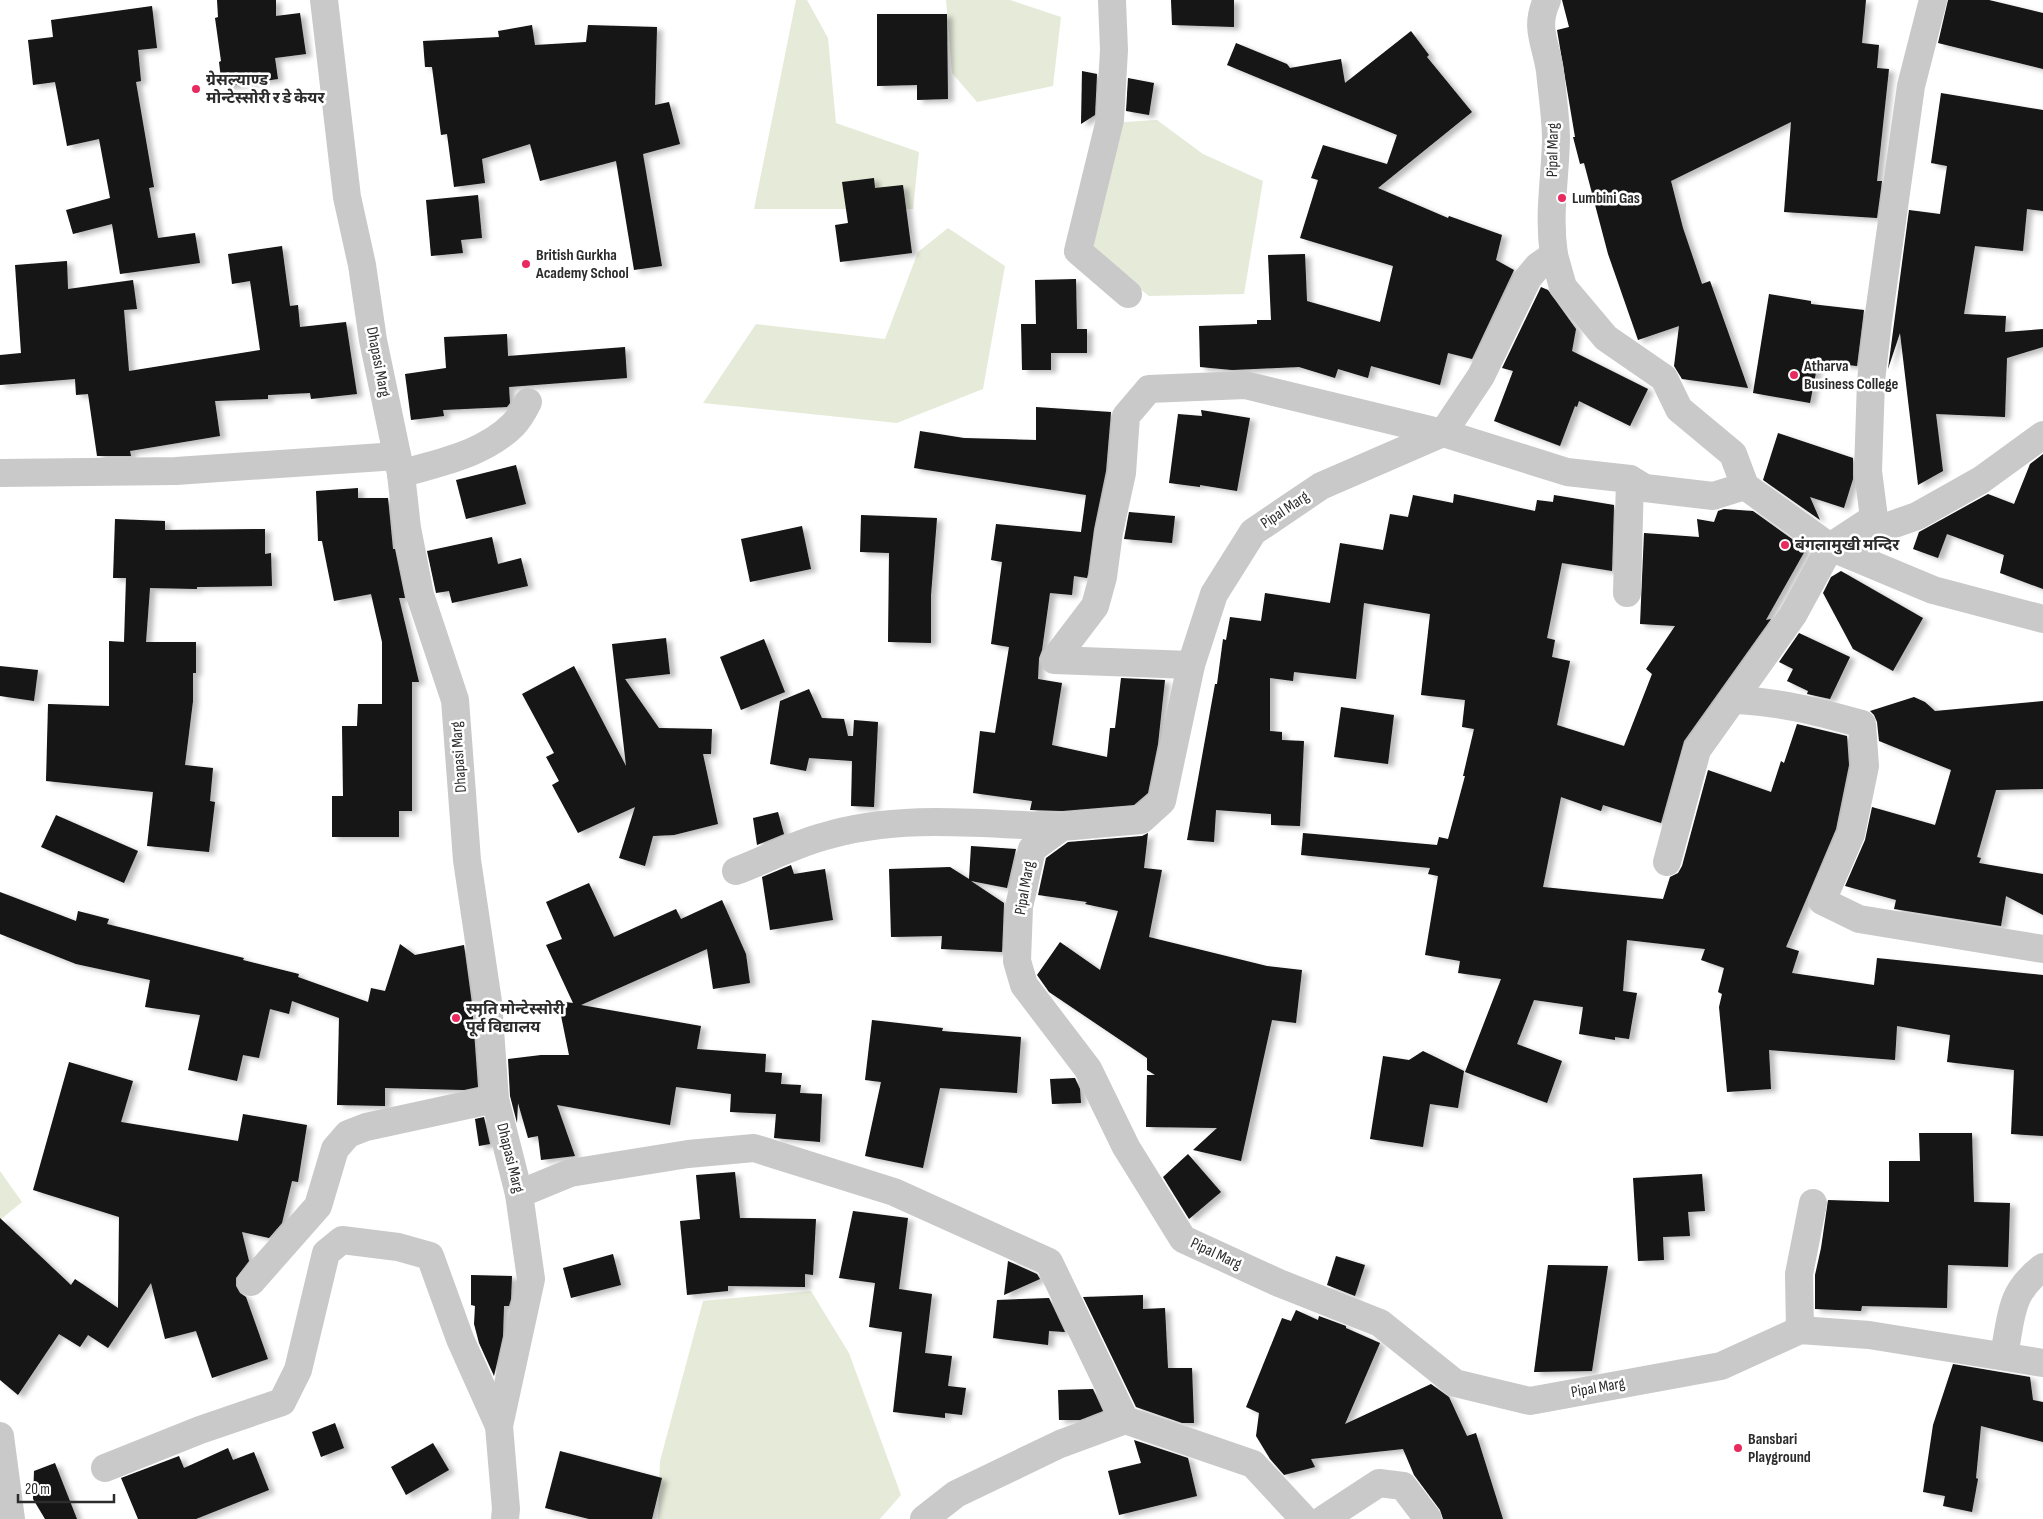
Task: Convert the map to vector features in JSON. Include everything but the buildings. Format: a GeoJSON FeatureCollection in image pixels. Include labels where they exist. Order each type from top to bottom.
{"type":"FeatureCollection","features":[{"type":"Feature","properties":{"kind":"street","name":"Dhapasi Marg"},"geometry":{"type":"LineString","coordinates":[[324,0],[347,197],[362,265],[373,340],[399,465],[420,595],[455,700],[467,860],[488,1002],[495,1099],[519,1194],[530,1279],[499,1426],[506,1509],[504,1519]]}},
{"type":"Feature","properties":{"kind":"street"},"geometry":{"type":"LineString","coordinates":[[1112,0],[1114,50],[1110,120],[1078,251],[1128,294]]}},
{"type":"Feature","properties":{"kind":"street","name":"Pipal Marg"},"geometry":{"type":"LineString","coordinates":[[1547,0],[1542,11],[1540,32],[1549,68],[1556,138],[1550,228],[1554,255],[1563,287],[1606,338],[1664,378],[1679,409],[1732,454],[1745,486]]}},
{"type":"Feature","properties":{"kind":"street"},"geometry":{"type":"LineString","coordinates":[[1667,862],[1697,750],[1793,615],[1830,547],[1874,518],[1868,471],[1872,382],[1878,321],[1911,86],[1933,0]]}},
{"type":"Feature","properties":{"kind":"street"},"geometry":{"type":"LineString","coordinates":[[1443,433],[1481,376],[1528,278],[1538,266],[1554,255]]}},
{"type":"Feature","properties":{"kind":"street"},"geometry":{"type":"LineString","coordinates":[[1191,665],[1054,660],[1095,606],[1104,576],[1109,532],[1122,473],[1126,416],[1149,389],[1245,385],[1443,433],[1567,472],[1630,479],[1645,488],[1713,496],[1745,486],[1830,547],[1933,590],[2043,619]]}},
{"type":"Feature","properties":{"kind":"street"},"geometry":{"type":"LineString","coordinates":[[0,473],[176,471],[399,465],[479,450],[497,439],[515,424],[528,402]]}},
{"type":"Feature","properties":{"kind":"street","name":"Pipal Marg"},"geometry":{"type":"LineString","coordinates":[[1443,433],[1321,486],[1253,532],[1214,594],[1191,665],[1162,801],[1140,820],[1062,827],[1032,849],[1019,907],[1016,960],[1024,985],[1088,1069],[1126,1147],[1183,1238],[1279,1284],[1380,1324],[1455,1383],[1530,1400],[1721,1366],[1800,1330],[1869,1335],[2024,1359]]}},
{"type":"Feature","properties":{"kind":"street"},"geometry":{"type":"LineString","coordinates":[[1830,547],[1917,516],[1981,480],[2043,435]]}},
{"type":"Feature","properties":{"kind":"street"},"geometry":{"type":"LineString","coordinates":[[1627,593],[1630,479]]}},
{"type":"Feature","properties":{"kind":"street"},"geometry":{"type":"LineString","coordinates":[[1732,700],[1753,700],[1800,707],[1862,724],[1865,766],[1851,834],[1822,901],[1859,919],[2043,949]]}},
{"type":"Feature","properties":{"kind":"street"},"geometry":{"type":"LineString","coordinates":[[736,871],[822,837],[890,823],[1062,827]]}},
{"type":"Feature","properties":{"kind":"street"},"geometry":{"type":"LineString","coordinates":[[251,1282],[318,1206],[335,1149],[348,1134],[366,1127],[495,1099]]}},
{"type":"Feature","properties":{"kind":"street"},"geometry":{"type":"LineString","coordinates":[[519,1194],[570,1173],[688,1154],[754,1148],[894,1192],[1049,1262],[1125,1420]]}},
{"type":"Feature","properties":{"kind":"street"},"geometry":{"type":"LineString","coordinates":[[1800,1330],[1799,1274],[1813,1203]]}},
{"type":"Feature","properties":{"kind":"street"},"geometry":{"type":"LineString","coordinates":[[105,1468],[200,1430],[282,1402],[298,1370],[326,1253],[342,1240],[398,1248],[430,1256],[460,1339],[499,1426]]}},
{"type":"Feature","properties":{"kind":"street"},"geometry":{"type":"LineString","coordinates":[[2024,1359],[2015,1298],[2027,1280],[2043,1266]]}},
{"type":"Feature","properties":{"kind":"street"},"geometry":{"type":"LineString","coordinates":[[924,1519],[956,1494],[1060,1444],[1125,1420],[1253,1464],[1304,1519]]}},
{"type":"Feature","properties":{"kind":"street"},"geometry":{"type":"LineString","coordinates":[[0,1436],[8,1518]]}},
{"type":"Feature","properties":{"kind":"street"},"geometry":{"type":"LineString","coordinates":[[1324,1519],[1379,1483],[1403,1486],[1428,1519]]}},
{"type":"Feature","properties":{"kind":"green space"},"geometry":{"type":"Polygon","coordinates":[[[796,0],[807,0],[828,38],[836,123],[919,152],[913,209],[754,209],[796,0]]]}},
{"type":"Feature","properties":{"kind":"green space"},"geometry":{"type":"Polygon","coordinates":[[[946,0],[1010,0],[1061,17],[1053,86],[977,102],[952,73],[946,0]]]}},
{"type":"Feature","properties":{"kind":"green space"},"geometry":{"type":"Polygon","coordinates":[[[1157,120],[1203,154],[1263,181],[1244,294],[1149,296],[1073,236],[1097,132],[1125,122],[1157,120]]]}},
{"type":"Feature","properties":{"kind":"green space"},"geometry":{"type":"Polygon","coordinates":[[[948,228],[1005,266],[983,389],[897,423],[703,403],[756,324],[885,339],[918,252],[948,228]]]}},
{"type":"Feature","properties":{"kind":"green space"},"geometry":{"type":"Polygon","coordinates":[[[0,1171],[22,1202],[0,1220],[0,1171]]]}},
{"type":"Feature","properties":{"kind":"green space"},"geometry":{"type":"Polygon","coordinates":[[[811,1291],[849,1353],[901,1495],[880,1519],[658,1519],[660,1461],[703,1301],[811,1291]]]}},
{"type":"Feature","properties":{"kind":"place","name":"ग्रेसल्याण्ड मोन्टेस्सोरी र डे केयर"},"geometry":{"type":"Point","coordinates":[196,89]}},
{"type":"Feature","properties":{"kind":"place","name":"Lumbini Gas"},"geometry":{"type":"Point","coordinates":[1562,198]}},
{"type":"Feature","properties":{"kind":"place","name":"British Gurkha Academy School"},"geometry":{"type":"Point","coordinates":[526,264]}},
{"type":"Feature","properties":{"kind":"place","name":"Atharva Business College"},"geometry":{"type":"Point","coordinates":[1794,375]}},
{"type":"Feature","properties":{"kind":"place","name":"बंगलामुखी मन्दिर"},"geometry":{"type":"Point","coordinates":[1785,545]}},
{"type":"Feature","properties":{"kind":"place","name":"स्मृति मोन्टेस्सोरी पूर्व विद्यालय"},"geometry":{"type":"Point","coordinates":[456,1018]}},
{"type":"Feature","properties":{"kind":"place","name":"Bansbari Playground"},"geometry":{"type":"Point","coordinates":[1738,1448]}}]}
